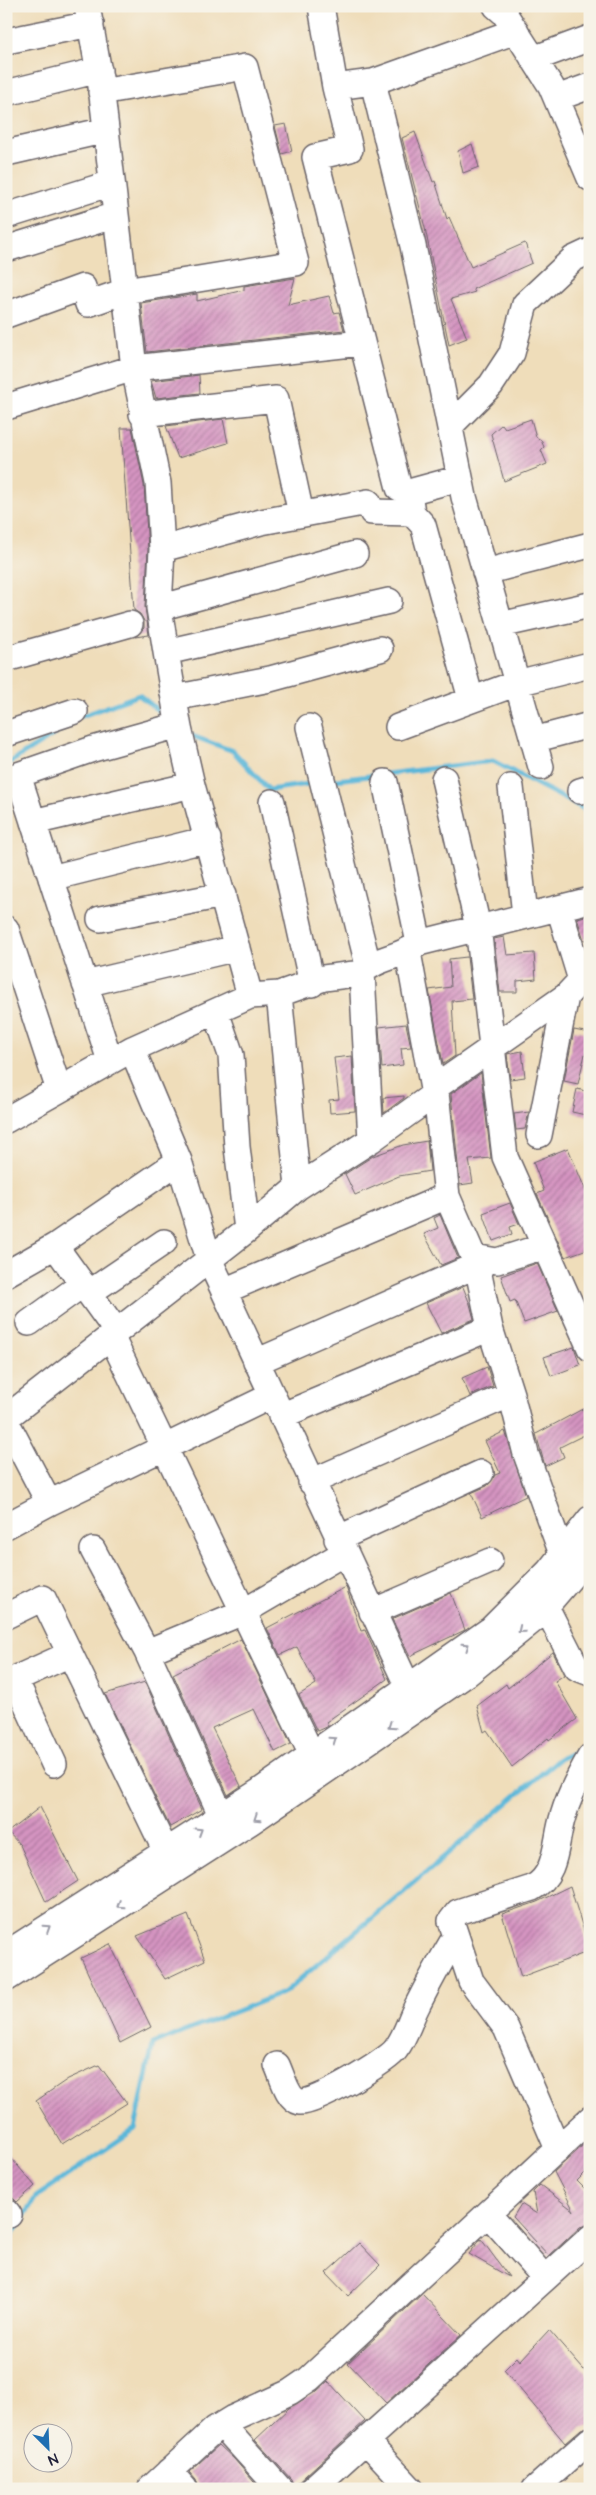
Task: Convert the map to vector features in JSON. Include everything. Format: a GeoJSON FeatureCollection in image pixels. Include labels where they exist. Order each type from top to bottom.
{"type":"FeatureCollection","features":[{"type":"Feature","properties":{"kind":"street"},"geometry":{"type":"LineString","coordinates":[[321,6],[335,88],[350,149],[315,157],[399,488],[410,502],[422,525],[471,699]]}},
{"type":"Feature","properties":{"kind":"street"},"geometry":{"type":"LineString","coordinates":[[496,6],[504,12],[516,31],[585,148],[590,178]]}},
{"type":"Feature","properties":{"kind":"street"},"geometry":{"type":"LineString","coordinates":[[6,42],[89,15],[100,81],[134,368],[142,414],[158,483],[162,549],[159,608],[166,652],[177,717],[192,785],[250,996]]}},
{"type":"Feature","properties":{"kind":"street"},"geometry":{"type":"LineString","coordinates":[[335,88],[373,82],[516,31]]}},
{"type":"Feature","properties":{"kind":"street"},"geometry":{"type":"LineString","coordinates":[[533,59],[590,38]]}},
{"type":"Feature","properties":{"kind":"street"},"geometry":{"type":"LineString","coordinates":[[6,93],[100,81],[244,67],[296,263],[125,291],[88,304],[84,287],[6,315]]}},
{"type":"Feature","properties":{"kind":"street"},"geometry":{"type":"LineString","coordinates":[[373,82],[413,246],[460,478],[541,767]]}},
{"type":"Feature","properties":{"kind":"street"},"geometry":{"type":"LineString","coordinates":[[557,98],[590,86]]}},
{"type":"Feature","properties":{"kind":"street"},"geometry":{"type":"LineString","coordinates":[[6,153],[106,130]]}},
{"type":"Feature","properties":{"kind":"street"},"geometry":{"type":"LineString","coordinates":[[6,216],[112,183]]}},
{"type":"Feature","properties":{"kind":"street"},"geometry":{"type":"LineString","coordinates":[[6,249],[116,216]]}},
{"type":"Feature","properties":{"kind":"street"},"geometry":{"type":"LineString","coordinates":[[450,426],[491,384],[512,353],[525,304],[573,259],[590,250]]}},
{"type":"Feature","properties":{"kind":"street"},"geometry":{"type":"LineString","coordinates":[[6,407],[134,368],[361,343]]}},
{"type":"Feature","properties":{"kind":"street"},"geometry":{"type":"LineString","coordinates":[[142,414],[276,399],[301,514]]}},
{"type":"Feature","properties":{"kind":"street"},"geometry":{"type":"LineString","coordinates":[[162,549],[261,522],[368,502],[372,512],[410,502],[460,478]]}},
{"type":"Feature","properties":{"kind":"street"},"geometry":{"type":"LineString","coordinates":[[486,572],[590,545]]}},
{"type":"Feature","properties":{"kind":"street"},"geometry":{"type":"LineString","coordinates":[[159,608],[355,554]]}},
{"type":"Feature","properties":{"kind":"street"},"geometry":{"type":"LineString","coordinates":[[166,652],[389,601]]}},
{"type":"Feature","properties":{"kind":"street"},"geometry":{"type":"LineString","coordinates":[[500,625],[590,605]]}},
{"type":"Feature","properties":{"kind":"street"},"geometry":{"type":"LineString","coordinates":[[6,659],[130,624]]}},
{"type":"Feature","properties":{"kind":"street"},"geometry":{"type":"LineString","coordinates":[[110,1061],[18,775],[94,749],[168,728],[177,717],[270,679],[380,649]]}},
{"type":"Feature","properties":{"kind":"street"},"geometry":{"type":"LineString","coordinates":[[398,727],[517,683],[590,665]]}},
{"type":"Feature","properties":{"kind":"street"},"geometry":{"type":"LineString","coordinates":[[6,734],[75,711]]}},
{"type":"Feature","properties":{"kind":"street"},"geometry":{"type":"LineString","coordinates":[[533,740],[590,725]]}},
{"type":"Feature","properties":{"kind":"street"},"geometry":{"type":"LineString","coordinates":[[309,727],[365,969],[371,1140]]}},
{"type":"Feature","properties":{"kind":"street"},"geometry":{"type":"LineString","coordinates":[[444,779],[478,927],[505,1157],[544,1246],[587,1329]]}},
{"type":"Feature","properties":{"kind":"street"},"geometry":{"type":"LineString","coordinates":[[385,782],[414,947],[447,1196],[477,1265]]}},
{"type":"Feature","properties":{"kind":"street"},"geometry":{"type":"LineString","coordinates":[[33,822],[192,785]]}},
{"type":"Feature","properties":{"kind":"street"},"geometry":{"type":"LineString","coordinates":[[511,787],[525,915]]}},
{"type":"Feature","properties":{"kind":"street"},"geometry":{"type":"LineString","coordinates":[[272,802],[312,984]]}},
{"type":"Feature","properties":{"kind":"street"},"geometry":{"type":"LineString","coordinates":[[51,878],[208,839]]}},
{"type":"Feature","properties":{"kind":"street"},"geometry":{"type":"LineString","coordinates":[[100,919],[223,895]]}},
{"type":"Feature","properties":{"kind":"street"},"geometry":{"type":"LineString","coordinates":[[6,1120],[132,1049],[250,996],[279,994],[312,984],[324,978],[365,969],[414,947],[478,927],[590,900]]}},
{"type":"Feature","properties":{"kind":"street"},"geometry":{"type":"LineString","coordinates":[[539,1135],[579,984],[559,908]]}},
{"type":"Feature","properties":{"kind":"street"},"geometry":{"type":"LineString","coordinates":[[6,929],[59,1090]]}},
{"type":"Feature","properties":{"kind":"street"},"geometry":{"type":"LineString","coordinates":[[85,984],[237,948]]}},
{"type":"Feature","properties":{"kind":"street"},"geometry":{"type":"LineString","coordinates":[[49,1503],[14,1453],[6,1419],[248,1230],[298,1187],[371,1140],[491,1046],[579,984]]}},
{"type":"Feature","properties":{"kind":"street"},"geometry":{"type":"LineString","coordinates":[[279,994],[298,1187]]}},
{"type":"Feature","properties":{"kind":"street"},"geometry":{"type":"LineString","coordinates":[[216,1012],[231,1055],[237,1147],[248,1230]]}},
{"type":"Feature","properties":{"kind":"street"},"geometry":{"type":"LineString","coordinates":[[132,1049],[179,1161],[209,1259],[413,1698]]}},
{"type":"Feature","properties":{"kind":"street"},"geometry":{"type":"LineString","coordinates":[[6,1274],[55,1246],[179,1161]]}},
{"type":"Feature","properties":{"kind":"street"},"geometry":{"type":"LineString","coordinates":[[224,1291],[447,1196]]}},
{"type":"Feature","properties":{"kind":"street"},"geometry":{"type":"LineString","coordinates":[[28,1323],[164,1242]]}},
{"type":"Feature","properties":{"kind":"street"},"geometry":{"type":"LineString","coordinates":[[55,1246],[86,1288],[114,1334],[164,1447],[312,1755]]}},
{"type":"Feature","properties":{"kind":"street"},"geometry":{"type":"LineString","coordinates":[[544,1246],[497,1261],[474,1256],[490,1328],[511,1394],[526,1454],[562,1554]]}},
{"type":"Feature","properties":{"kind":"street"},"geometry":{"type":"LineString","coordinates":[[256,1362],[477,1265]]}},
{"type":"Feature","properties":{"kind":"street"},"geometry":{"type":"LineString","coordinates":[[6,1526],[164,1447],[490,1328]]}},
{"type":"Feature","properties":{"kind":"street"},"geometry":{"type":"LineString","coordinates":[[311,1482],[511,1394]]}},
{"type":"Feature","properties":{"kind":"street"},"geometry":{"type":"LineString","coordinates":[[148,1652],[243,1612],[341,1546],[481,1473]]}},
{"type":"Feature","properties":{"kind":"street"},"geometry":{"type":"LineString","coordinates":[[6,1979],[170,1861],[413,1698],[491,1629],[549,1571],[590,1520]]}},
{"type":"Feature","properties":{"kind":"street"},"geometry":{"type":"LineString","coordinates":[[93,1550],[148,1652],[222,1816]]}},
{"type":"Feature","properties":{"kind":"street"},"geometry":{"type":"LineString","coordinates":[[6,1954],[170,1861],[222,1816],[312,1755],[413,1698],[467,1674],[537,1617],[590,1555]]}},
{"type":"Feature","properties":{"kind":"street"},"geometry":{"type":"LineString","coordinates":[[372,1612],[490,1560]]}},
{"type":"Feature","properties":{"kind":"street"},"geometry":{"type":"LineString","coordinates":[[6,1616],[43,1598],[170,1861]]}},
{"type":"Feature","properties":{"kind":"street"},"geometry":{"type":"LineString","coordinates":[[546,1607],[577,1668],[590,1672]]}},
{"type":"Feature","properties":{"kind":"street"},"geometry":{"type":"LineString","coordinates":[[54,1764],[10,1681],[70,1654]]}},
{"type":"Feature","properties":{"kind":"street"},"geometry":{"type":"LineString","coordinates":[[558,2149],[506,2028],[471,1981],[451,1921],[458,1912],[532,1888],[540,1884],[546,1877],[553,1861],[562,1817],[580,1772],[590,1756]]}},
{"type":"Feature","properties":{"kind":"street"},"geometry":{"type":"LineString","coordinates":[[277,2064],[290,2094],[300,2102],[307,2102],[322,2097],[388,2058],[401,2042],[417,2005],[455,1937]]}},
{"type":"Feature","properties":{"kind":"street"},"geometry":{"type":"LineString","coordinates":[[150,2489],[177,2480],[222,2425],[290,2392],[309,2379],[590,2119]]}},
{"type":"Feature","properties":{"kind":"street"},"geometry":{"type":"LineString","coordinates":[[488,2214],[545,2278]]}},
{"type":"Feature","properties":{"kind":"street"},"geometry":{"type":"LineString","coordinates":[[312,2489],[590,2238]]}},
{"type":"Feature","properties":{"kind":"street"},"geometry":{"type":"LineString","coordinates":[[222,2425],[280,2489]]}},
{"type":"Feature","properties":{"kind":"street"},"geometry":{"type":"LineString","coordinates":[[535,2489],[590,2440]]}},
{"type":"Feature","properties":{"kind":"street"},"geometry":{"type":"LineString","coordinates":[[366,2441],[410,2489]]}},
{"type":"Feature","properties":{"kind":"building"},"geometry":{"type":"Polygon","coordinates":[[[286,124],[292,151],[282,154],[275,126],[286,124]]]}},
{"type":"Feature","properties":{"kind":"building"},"geometry":{"type":"Polygon","coordinates":[[[415,132],[433,182],[435,181],[447,219],[449,217],[471,267],[525,243],[532,263],[473,289],[475,292],[451,299],[467,338],[449,345],[425,228],[402,138],[415,132]]]}},
{"type":"Feature","properties":{"kind":"building"},"geometry":{"type":"Polygon","coordinates":[[[472,144],[479,167],[463,173],[458,151],[472,144]]]}},
{"type":"Feature","properties":{"kind":"building"},"geometry":{"type":"Polygon","coordinates":[[[295,278],[288,305],[329,296],[334,313],[339,312],[344,330],[147,352],[141,303],[197,294],[197,301],[244,290],[244,286],[295,278]]]}},
{"type":"Feature","properties":{"kind":"building"},"geometry":{"type":"Polygon","coordinates":[[[199,375],[200,393],[156,398],[151,381],[199,375]]]}},
{"type":"Feature","properties":{"kind":"building"},"geometry":{"type":"Polygon","coordinates":[[[223,419],[228,443],[178,458],[166,426],[223,419]]]}},
{"type":"Feature","properties":{"kind":"building"},"geometry":{"type":"Polygon","coordinates":[[[531,419],[536,437],[541,440],[544,447],[541,450],[547,464],[504,481],[491,434],[502,424],[505,428],[531,419]]]}},
{"type":"Feature","properties":{"kind":"building"},"geometry":{"type":"Polygon","coordinates":[[[121,428],[132,428],[144,485],[148,549],[145,607],[149,635],[135,637],[144,628],[144,621],[140,614],[134,610],[121,428]]]}},
{"type":"Feature","properties":{"kind":"building"},"geometry":{"type":"Polygon","coordinates":[[[590,915],[590,939],[584,940],[577,918],[590,915]]]}},
{"type":"Feature","properties":{"kind":"building"},"geometry":{"type":"Polygon","coordinates":[[[504,937],[507,955],[534,953],[536,979],[517,981],[517,992],[500,992],[494,939],[504,937]]]}},
{"type":"Feature","properties":{"kind":"building"},"geometry":{"type":"Polygon","coordinates":[[[467,957],[472,999],[452,1001],[455,1056],[443,1064],[429,990],[451,987],[449,959],[467,957]]]}},
{"type":"Feature","properties":{"kind":"building"},"geometry":{"type":"Polygon","coordinates":[[[406,1024],[411,1047],[401,1048],[403,1065],[382,1068],[379,1027],[406,1024]]]}},
{"type":"Feature","properties":{"kind":"building"},"geometry":{"type":"Polygon","coordinates":[[[574,1030],[590,1033],[590,1056],[585,1054],[578,1084],[564,1081],[574,1030]]]}},
{"type":"Feature","properties":{"kind":"building"},"geometry":{"type":"Polygon","coordinates":[[[522,1051],[525,1077],[510,1079],[507,1054],[522,1051]]]}},
{"type":"Feature","properties":{"kind":"building"},"geometry":{"type":"Polygon","coordinates":[[[352,1056],[355,1111],[330,1113],[329,1100],[339,1099],[334,1058],[352,1056]]]}},
{"type":"Feature","properties":{"kind":"building"},"geometry":{"type":"Polygon","coordinates":[[[481,1073],[491,1158],[469,1160],[473,1183],[460,1185],[451,1094],[481,1073]]]}},
{"type":"Feature","properties":{"kind":"building"},"geometry":{"type":"Polygon","coordinates":[[[577,1089],[590,1092],[590,1116],[572,1112],[577,1089]]]}},
{"type":"Feature","properties":{"kind":"building"},"geometry":{"type":"Polygon","coordinates":[[[404,1096],[404,1098],[384,1113],[383,1098],[404,1096]]]}},
{"type":"Feature","properties":{"kind":"building"},"geometry":{"type":"Polygon","coordinates":[[[529,1112],[525,1129],[516,1130],[514,1114],[529,1112]]]}},
{"type":"Feature","properties":{"kind":"building"},"geometry":{"type":"Polygon","coordinates":[[[427,1141],[430,1171],[399,1176],[355,1195],[345,1174],[373,1156],[403,1145],[427,1141]]]}},
{"type":"Feature","properties":{"kind":"building"},"geometry":{"type":"Polygon","coordinates":[[[568,1148],[590,1201],[590,1248],[565,1257],[537,1194],[544,1191],[533,1162],[568,1148]]]}},
{"type":"Feature","properties":{"kind":"building"},"geometry":{"type":"Polygon","coordinates":[[[510,1203],[519,1224],[510,1227],[512,1234],[493,1241],[483,1213],[510,1203]]]}},
{"type":"Feature","properties":{"kind":"building"},"geometry":{"type":"Polygon","coordinates":[[[440,1215],[458,1258],[441,1265],[424,1234],[438,1228],[434,1218],[440,1215]]]}},
{"type":"Feature","properties":{"kind":"building"},"geometry":{"type":"Polygon","coordinates":[[[537,1263],[558,1311],[524,1323],[515,1300],[510,1302],[501,1276],[537,1263]]]}},
{"type":"Feature","properties":{"kind":"building"},"geometry":{"type":"Polygon","coordinates":[[[463,1287],[474,1319],[441,1333],[426,1303],[463,1287]]]}},
{"type":"Feature","properties":{"kind":"building"},"geometry":{"type":"Polygon","coordinates":[[[574,1347],[580,1365],[551,1376],[544,1357],[574,1347]]]}},
{"type":"Feature","properties":{"kind":"building"},"geometry":{"type":"Polygon","coordinates":[[[487,1367],[493,1386],[470,1396],[462,1378],[487,1367]]]}},
{"type":"Feature","properties":{"kind":"building"},"geometry":{"type":"Polygon","coordinates":[[[590,1405],[590,1432],[560,1447],[564,1457],[545,1466],[536,1434],[590,1405]]]}},
{"type":"Feature","properties":{"kind":"building"},"geometry":{"type":"Polygon","coordinates":[[[505,1431],[526,1496],[482,1517],[471,1493],[487,1486],[495,1475],[500,1473],[485,1441],[505,1431]]]}},
{"type":"Feature","properties":{"kind":"building"},"geometry":{"type":"Polygon","coordinates":[[[346,1587],[361,1631],[365,1630],[387,1679],[326,1722],[328,1726],[317,1731],[299,1695],[316,1684],[297,1647],[280,1655],[267,1628],[346,1587]]]}},
{"type":"Feature","properties":{"kind":"building"},"geometry":{"type":"Polygon","coordinates":[[[451,1593],[465,1630],[410,1656],[392,1619],[451,1593]]]}},
{"type":"Feature","properties":{"kind":"building"},"geometry":{"type":"Polygon","coordinates":[[[241,1639],[291,1744],[275,1752],[254,1709],[212,1728],[241,1786],[228,1795],[173,1674],[241,1639]]]}},
{"type":"Feature","properties":{"kind":"building"},"geometry":{"type":"Polygon","coordinates":[[[553,1652],[564,1675],[555,1681],[577,1719],[549,1740],[548,1738],[512,1767],[487,1730],[484,1732],[477,1706],[506,1684],[508,1688],[553,1652]]]}},
{"type":"Feature","properties":{"kind":"building"},"geometry":{"type":"Polygon","coordinates":[[[145,1682],[202,1809],[170,1827],[105,1694],[145,1682]]]}},
{"type":"Feature","properties":{"kind":"building"},"geometry":{"type":"Polygon","coordinates":[[[40,1807],[78,1881],[46,1902],[20,1845],[8,1832],[40,1807]]]}},
{"type":"Feature","properties":{"kind":"building"},"geometry":{"type":"Polygon","coordinates":[[[570,1886],[590,1951],[521,1977],[502,1914],[537,1902],[570,1886]]]}},
{"type":"Feature","properties":{"kind":"building"},"geometry":{"type":"Polygon","coordinates":[[[188,1915],[205,1960],[165,1979],[137,1936],[188,1915]]]}},
{"type":"Feature","properties":{"kind":"building"},"geometry":{"type":"Polygon","coordinates":[[[110,1944],[151,2027],[120,2043],[81,1958],[110,1944]]]}},
{"type":"Feature","properties":{"kind":"building"},"geometry":{"type":"Polygon","coordinates":[[[99,2065],[127,2103],[62,2144],[36,2101],[68,2079],[99,2065]]]}},
{"type":"Feature","properties":{"kind":"building"},"geometry":{"type":"Polygon","coordinates":[[[590,2139],[590,2168],[577,2181],[590,2194],[590,2224],[580,2227],[549,2256],[513,2217],[521,2204],[537,2214],[533,2192],[540,2185],[574,2211],[554,2172],[590,2139]]]}},
{"type":"Feature","properties":{"kind":"building"},"geometry":{"type":"Polygon","coordinates":[[[6,2152],[35,2186],[17,2202],[6,2191],[6,2152]]]}},
{"type":"Feature","properties":{"kind":"building"},"geometry":{"type":"Polygon","coordinates":[[[481,2239],[509,2277],[469,2254],[481,2239]]]}},
{"type":"Feature","properties":{"kind":"building"},"geometry":{"type":"Polygon","coordinates":[[[359,2243],[380,2265],[348,2296],[326,2273],[359,2243]]]}},
{"type":"Feature","properties":{"kind":"building"},"geometry":{"type":"Polygon","coordinates":[[[422,2294],[461,2335],[386,2403],[348,2363],[422,2294]]]}},
{"type":"Feature","properties":{"kind":"building"},"geometry":{"type":"Polygon","coordinates":[[[549,2330],[590,2377],[590,2426],[581,2429],[565,2443],[504,2370],[517,2357],[520,2361],[549,2330]]]}},
{"type":"Feature","properties":{"kind":"building"},"geometry":{"type":"Polygon","coordinates":[[[328,2381],[365,2421],[294,2486],[291,2479],[255,2440],[289,2408],[317,2391],[328,2381]]]}},
{"type":"Feature","properties":{"kind":"building"},"geometry":{"type":"Polygon","coordinates":[[[219,2445],[260,2489],[199,2489],[196,2480],[189,2472],[219,2445]]]}},
{"type":"Feature","properties":{"kind":"waterway"},"geometry":{"type":"LineString","coordinates":[[82,716],[139,695],[169,719]]}},
{"type":"Feature","properties":{"kind":"waterway"},"geometry":{"type":"LineString","coordinates":[[6,765],[67,726]]}},
{"type":"Feature","properties":{"kind":"waterway"},"geometry":{"type":"LineString","coordinates":[[187,734],[233,751],[269,790],[315,783]]}},
{"type":"Feature","properties":{"kind":"waterway"},"geometry":{"type":"LineString","coordinates":[[328,781],[493,761],[590,812]]}},
{"type":"Feature","properties":{"kind":"waterway"},"geometry":{"type":"LineString","coordinates":[[6,2245],[36,2197],[135,2129],[153,2044],[285,1992],[559,1759],[586,1747]]}}]}
